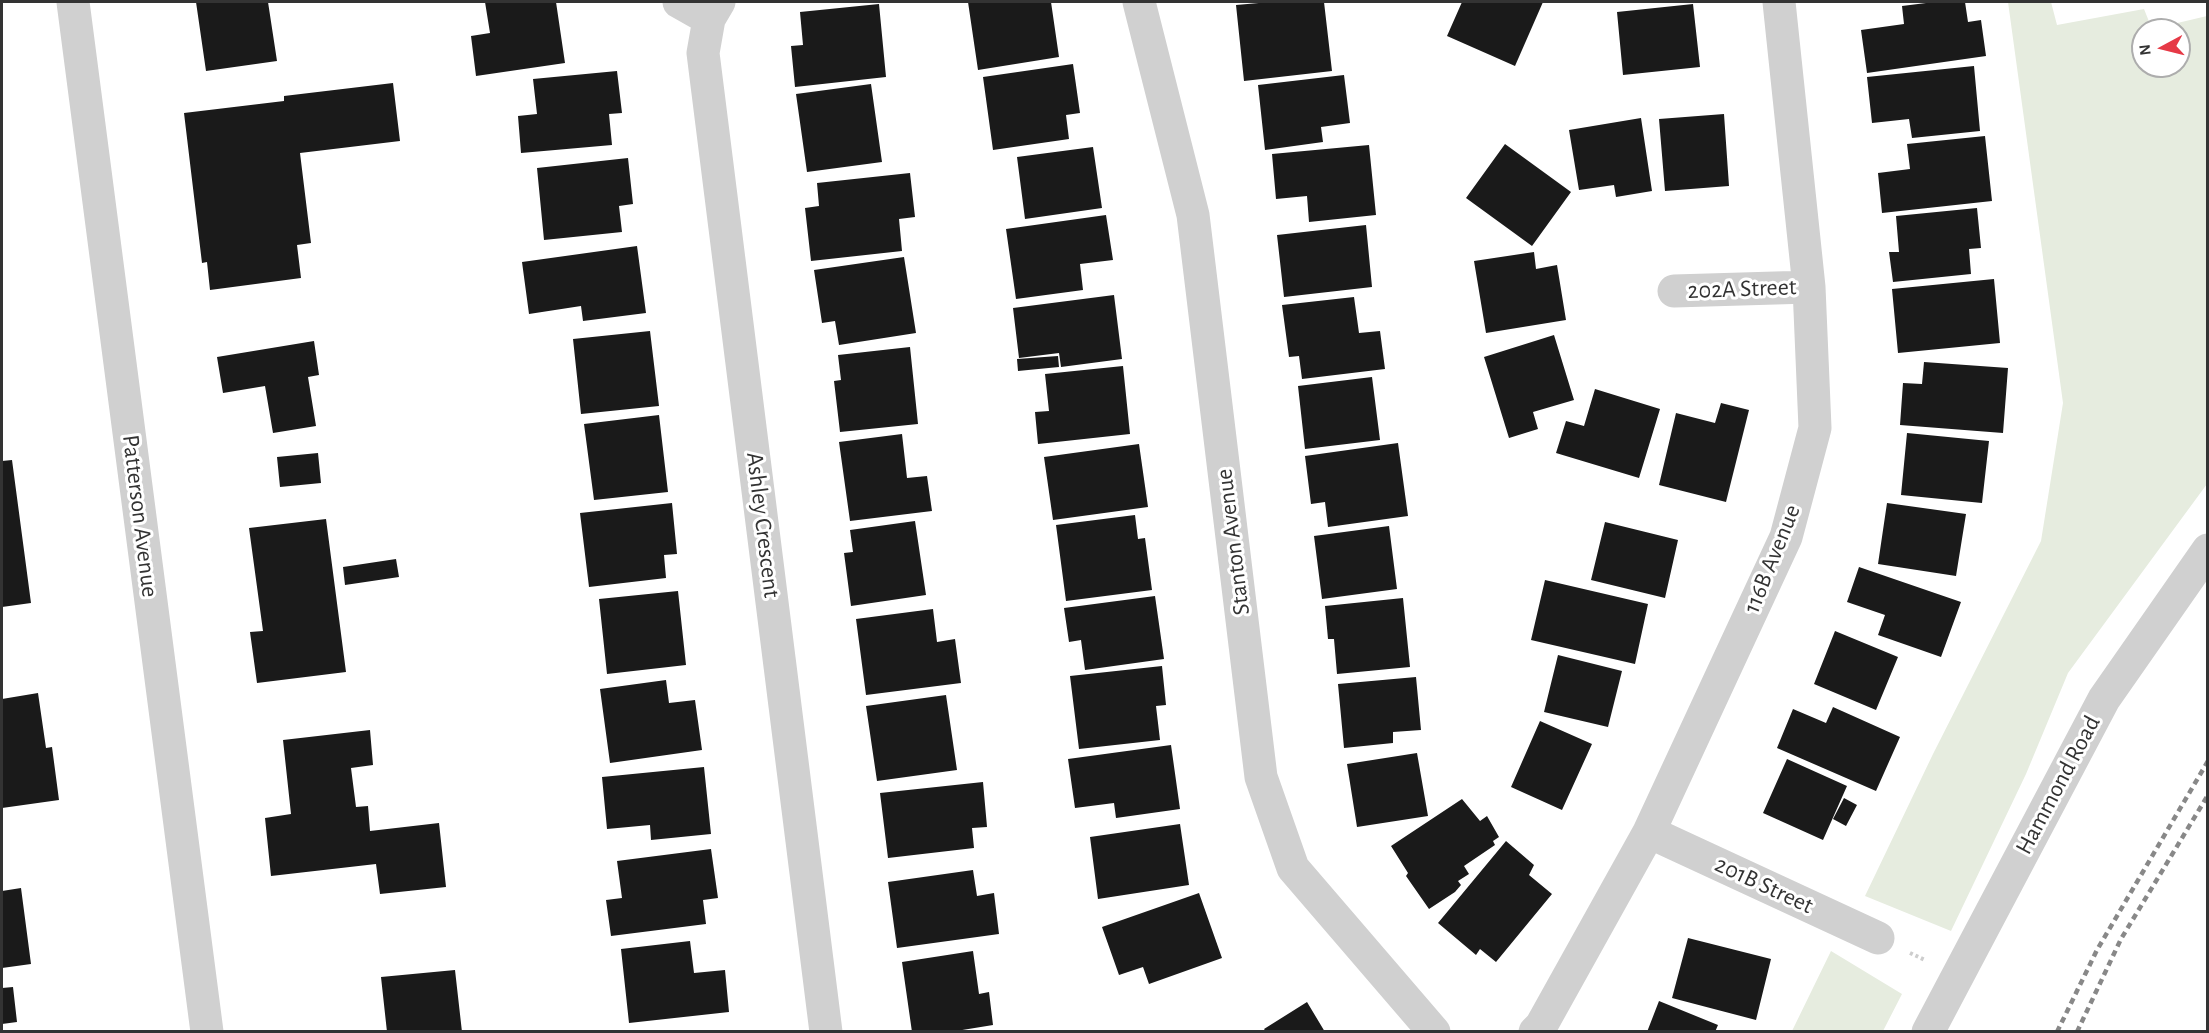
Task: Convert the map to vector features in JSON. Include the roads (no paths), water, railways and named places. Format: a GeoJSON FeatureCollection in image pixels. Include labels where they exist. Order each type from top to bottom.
{"type":"FeatureCollection","features":[{"type":"Feature","properties":{"kind":"street","name":"Patterson Avenue"},"geometry":{"type":"LineString","coordinates":[[73,2],[207,1032]]}},
{"type":"Feature","properties":{"kind":"street","name":"Ashley Crescent"},"geometry":{"type":"LineString","coordinates":[[679,2],[714,10],[704,52],[826,1032]]}},
{"type":"Feature","properties":{"kind":"street","name":"Stanton Avenue"},"geometry":{"type":"LineString","coordinates":[[1139,2],[1193,215],[1261,777],[1293,867],[1434,1032]]}},
{"type":"Feature","properties":{"kind":"street","name":"116B Avenue"},"geometry":{"type":"LineString","coordinates":[[1535,1032],[1541,1026],[1649,832],[1786,537],[1815,428],[1809,287],[1779,2]]}},
{"type":"Feature","properties":{"kind":"street","name":"202A Street"},"geometry":{"type":"LineString","coordinates":[[1674,291],[1809,287]]}},
{"type":"Feature","properties":{"kind":"street","name":"Hammond Road"},"geometry":{"type":"LineString","coordinates":[[1928,1032],[1956,974],[2104,699],[2208,549]]}},
{"type":"Feature","properties":{"kind":"street","name":"201B Street"},"geometry":{"type":"LineString","coordinates":[[1649,832],[1878,938]]}},
{"type":"Feature","properties":{"kind":"railway"},"geometry":{"type":"LineString","coordinates":[[2057,1032],[2097,950],[2208,761]]}},
{"type":"Feature","properties":{"kind":"railway"},"geometry":{"type":"LineString","coordinates":[[2077,1032],[2121,939],[2208,795]]}}]}
